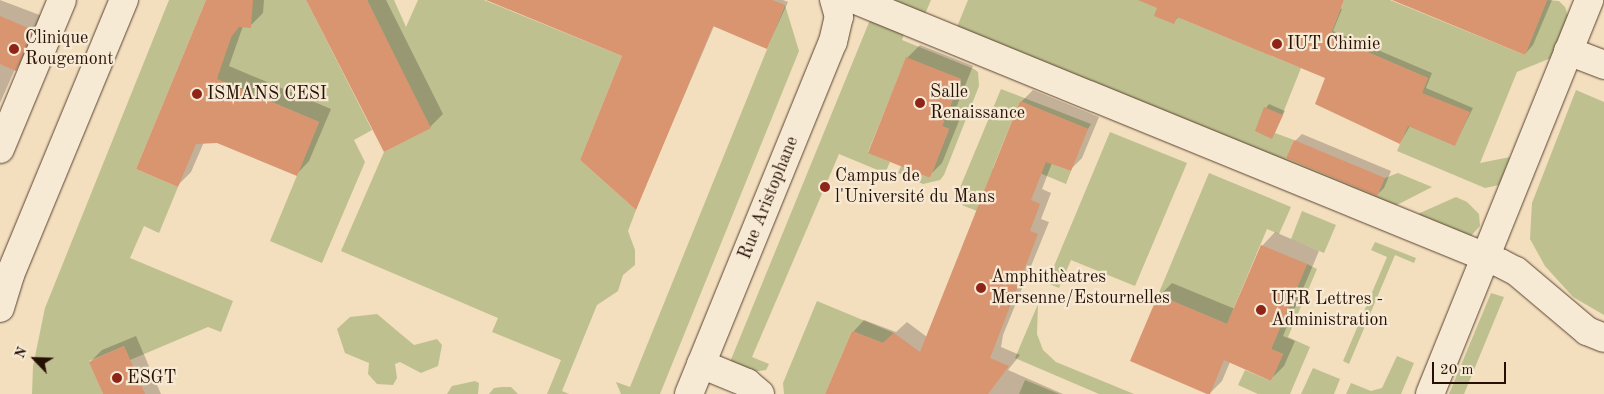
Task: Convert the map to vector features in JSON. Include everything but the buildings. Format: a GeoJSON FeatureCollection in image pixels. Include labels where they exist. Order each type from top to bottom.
{"type":"FeatureCollection","features":[{"type":"Feature","properties":{"kind":"street"},"geometry":{"type":"LineString","coordinates":[[0,149],[62,0]]}},
{"type":"Feature","properties":{"kind":"street"},"geometry":{"type":"LineString","coordinates":[[0,308],[10,275],[124,0]]}},
{"type":"Feature","properties":{"kind":"street","name":"Rue Aristophane"},"geometry":{"type":"LineString","coordinates":[[689,394],[833,42],[838,17],[834,0]]}},
{"type":"Feature","properties":{"kind":"street"},"geometry":{"type":"LineString","coordinates":[[856,0],[1492,260],[1516,271],[1588,331],[1604,338]]}},
{"type":"Feature","properties":{"kind":"street"},"geometry":{"type":"LineString","coordinates":[[1430,394],[1492,260],[1568,51],[1589,0]]}},
{"type":"Feature","properties":{"kind":"street"},"geometry":{"type":"LineString","coordinates":[[1568,51],[1604,65]]}},
{"type":"Feature","properties":{"kind":"street"},"geometry":{"type":"LineString","coordinates":[[701,364],[747,383],[760,394]]}},
{"type":"Feature","properties":{"kind":"green space"},"geometry":{"type":"Polygon","coordinates":[[[169,0],[206,0],[136,169],[178,187],[159,233],[144,226],[130,258],[233,301],[221,332],[208,327],[130,360],[124,346],[89,361],[103,394],[32,394],[33,366],[45,308],[169,0]]]}},
{"type":"Feature","properties":{"kind":"green space"},"geometry":{"type":"Polygon","coordinates":[[[253,0],[306,0],[372,130],[354,140],[365,162],[322,263],[270,241],[319,122],[241,89],[213,88],[231,37],[253,0]]]}},
{"type":"Feature","properties":{"kind":"green space"},"geometry":{"type":"Polygon","coordinates":[[[367,0],[394,0],[406,27],[418,0],[484,0],[622,56],[580,160],[636,210],[628,231],[635,250],[635,265],[623,275],[618,291],[597,305],[562,391],[569,394],[547,394],[561,360],[492,332],[498,318],[341,251],[384,152],[430,128],[367,0]]]}},
{"type":"Feature","properties":{"kind":"green space"},"geometry":{"type":"Polygon","coordinates":[[[892,0],[931,0],[925,14],[892,0]]]}},
{"type":"Feature","properties":{"kind":"green space"},"geometry":{"type":"Polygon","coordinates":[[[968,0],[1184,0],[1182,19],[1301,68],[1275,133],[1294,140],[1286,158],[1377,196],[1385,178],[1398,173],[1432,187],[1391,208],[957,27],[968,0]]]}},
{"type":"Feature","properties":{"kind":"green space"},"geometry":{"type":"Polygon","coordinates":[[[1344,0],[1390,0],[1525,55],[1547,0],[1559,1],[1565,7],[1568,16],[1551,58],[1517,72],[1480,163],[1510,157],[1499,185],[1485,188],[1397,151],[1428,78],[1330,36],[1344,0]]]}},
{"type":"Feature","properties":{"kind":"green space"},"geometry":{"type":"Polygon","coordinates":[[[785,5],[799,51],[660,394],[621,394],[616,382],[630,387],[785,5]]]}},
{"type":"Feature","properties":{"kind":"green space"},"geometry":{"type":"Polygon","coordinates":[[[872,15],[906,29],[902,40],[974,69],[978,72],[979,86],[944,175],[940,180],[923,184],[898,173],[901,166],[930,178],[949,129],[942,126],[961,79],[906,58],[868,152],[890,162],[885,173],[839,154],[752,357],[769,364],[766,370],[752,372],[730,362],[872,15]]]}},
{"type":"Feature","properties":{"kind":"green space"},"geometry":{"type":"Polygon","coordinates":[[[1001,89],[1091,124],[1088,129],[1020,101],[993,168],[1009,175],[977,211],[954,202],[1001,89]]]}},
{"type":"Feature","properties":{"kind":"green space"},"geometry":{"type":"Polygon","coordinates":[[[1576,90],[1604,102],[1604,315],[1573,297],[1545,266],[1530,239],[1532,203],[1576,90]]]}},
{"type":"Feature","properties":{"kind":"green space"},"geometry":{"type":"Polygon","coordinates":[[[1110,132],[1187,163],[1135,286],[1071,260],[1059,288],[1047,283],[1110,132]]]}},
{"type":"Feature","properties":{"kind":"green space"},"geometry":{"type":"Polygon","coordinates":[[[1039,159],[1071,171],[1066,184],[1023,166],[1039,159]]]}},
{"type":"Feature","properties":{"kind":"green space"},"geometry":{"type":"Polygon","coordinates":[[[1209,173],[1291,207],[1279,234],[1267,229],[1227,324],[1158,295],[1209,173]]]}},
{"type":"Feature","properties":{"kind":"green space"},"geometry":{"type":"Polygon","coordinates":[[[1456,197],[1467,202],[1479,214],[1480,226],[1471,236],[1465,237],[1411,217],[1456,197]]]}},
{"type":"Feature","properties":{"kind":"green space"},"geometry":{"type":"Polygon","coordinates":[[[1302,211],[1336,225],[1324,253],[1291,239],[1302,211]]]}},
{"type":"Feature","properties":{"kind":"green space"},"geometry":{"type":"Polygon","coordinates":[[[1375,242],[1416,258],[1414,263],[1395,255],[1349,364],[1343,361],[1387,257],[1371,250],[1375,242]]]}},
{"type":"Feature","properties":{"kind":"green space"},"geometry":{"type":"Polygon","coordinates":[[[1307,264],[1317,269],[1288,337],[1310,347],[1290,394],[1258,394],[1238,385],[1245,370],[1271,381],[1283,354],[1271,349],[1307,264]]]}},
{"type":"Feature","properties":{"kind":"green space"},"geometry":{"type":"Polygon","coordinates":[[[1491,293],[1504,297],[1464,394],[1449,394],[1491,293]]]}},
{"type":"Feature","properties":{"kind":"green space"},"geometry":{"type":"Polygon","coordinates":[[[817,301],[894,333],[883,343],[852,331],[825,394],[784,394],[783,383],[817,301]]]}},
{"type":"Feature","properties":{"kind":"green space"},"geometry":{"type":"Polygon","coordinates":[[[1038,304],[1037,334],[1043,350],[1056,362],[1134,394],[1099,394],[1015,358],[1038,304]]]}},
{"type":"Feature","properties":{"kind":"green space"},"geometry":{"type":"Polygon","coordinates":[[[377,314],[414,345],[437,339],[442,345],[438,366],[421,373],[400,362],[395,364],[397,378],[393,385],[377,384],[368,374],[369,363],[345,353],[337,329],[350,317],[377,314]]]}},
{"type":"Feature","properties":{"kind":"green space"},"geometry":{"type":"Polygon","coordinates":[[[1397,356],[1414,363],[1401,394],[1346,394],[1351,383],[1371,391],[1382,388],[1397,356]]]}},
{"type":"Feature","properties":{"kind":"green space"},"geometry":{"type":"Polygon","coordinates":[[[1313,368],[1340,379],[1334,394],[1301,394],[1313,368]]]}},
{"type":"Feature","properties":{"kind":"green space"},"geometry":{"type":"Polygon","coordinates":[[[1025,380],[1059,394],[1019,394],[1025,380]]]}},
{"type":"Feature","properties":{"kind":"green space"},"geometry":{"type":"Polygon","coordinates":[[[475,381],[479,383],[478,394],[447,394],[452,386],[475,381]]]}},
{"type":"Feature","properties":{"kind":"green space"},"geometry":{"type":"Polygon","coordinates":[[[511,387],[518,394],[489,394],[494,388],[511,387]]]}},
{"type":"Feature","properties":{"kind":"place","name":"IUT Chimie"},"geometry":{"type":"Point","coordinates":[1277,44]}},
{"type":"Feature","properties":{"kind":"place","name":"Clinique Rougemont"},"geometry":{"type":"Point","coordinates":[14,49]}},
{"type":"Feature","properties":{"kind":"place","name":"ISMANS CESI"},"geometry":{"type":"Point","coordinates":[197,94]}},
{"type":"Feature","properties":{"kind":"place","name":"Salle Renaissance"},"geometry":{"type":"Point","coordinates":[920,103]}},
{"type":"Feature","properties":{"kind":"place","name":"Campus de l'Université du Mans"},"geometry":{"type":"Point","coordinates":[825,187]}},
{"type":"Feature","properties":{"kind":"place","name":"Amphithèatres Mersenne/Estournelles"},"geometry":{"type":"Point","coordinates":[981,288]}},
{"type":"Feature","properties":{"kind":"place","name":"UFR Lettres - Administration"},"geometry":{"type":"Point","coordinates":[1261,310]}},
{"type":"Feature","properties":{"kind":"place","name":"ESGT"},"geometry":{"type":"Point","coordinates":[117,378]}}]}
